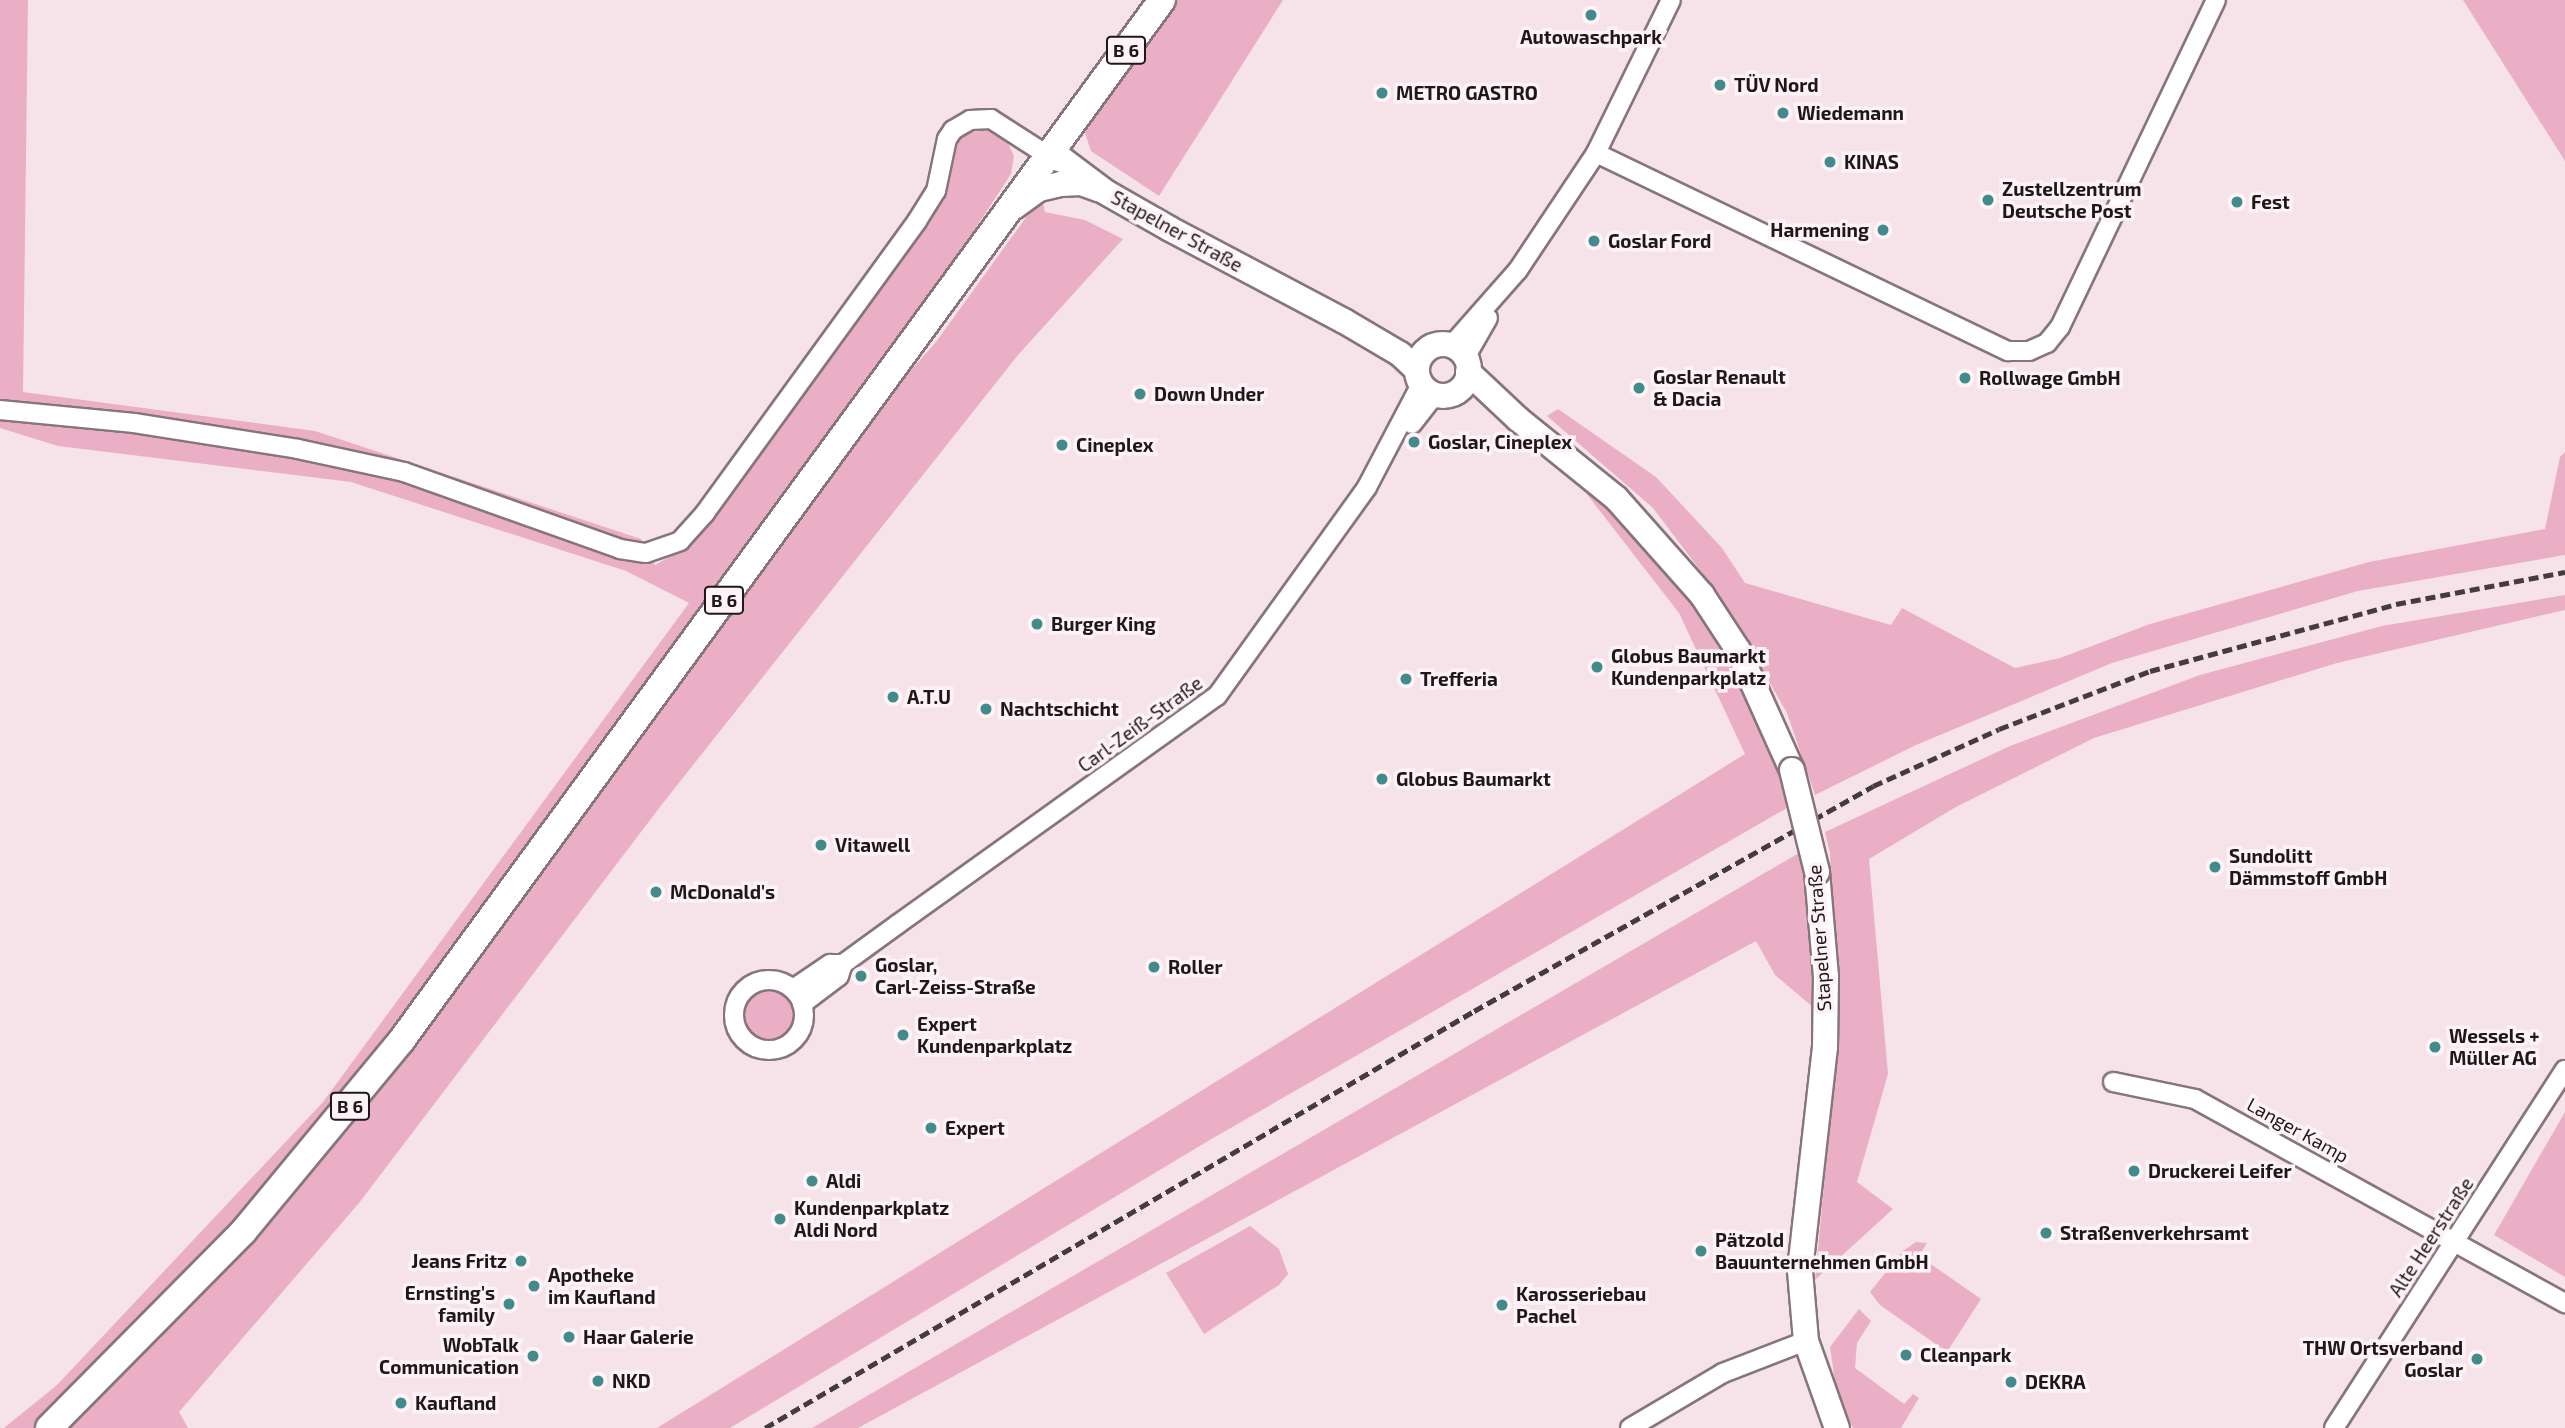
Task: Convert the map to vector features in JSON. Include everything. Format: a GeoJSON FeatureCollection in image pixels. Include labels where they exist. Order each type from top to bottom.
{"type":"FeatureCollection","features":[{"type":"Feature","properties":{"kind":"main road","name":"B 6"},"geometry":{"type":"LineString","coordinates":[[49,1428],[243,1232],[337,1122],[501,908],[1162,0]]}},
{"type":"Feature","properties":{"kind":"street","name":"Carl-Zeiß-Straße"},"geometry":{"type":"LineString","coordinates":[[797,996],[830,964],[843,964],[1207,705],[1494,302],[1596,153],[1671,0]]}},
{"type":"Feature","properties":{"kind":"street"},"geometry":{"type":"LineString","coordinates":[[1596,153],[2008,351],[2029,351],[2047,342],[2060,327],[2216,0]]}},
{"type":"Feature","properties":{"kind":"street"},"geometry":{"type":"LineString","coordinates":[[0,410],[135,423],[298,449],[404,472],[620,549],[646,553],[680,541],[693,529],[738,468],[917,221],[936,191],[947,139],[953,130],[971,120],[991,119],[1050,157],[1082,183],[1107,193]]}},
{"type":"Feature","properties":{"kind":"street","name":"Stapelner Straße"},"geometry":{"type":"LineString","coordinates":[[1050,157],[1063,160],[1107,193],[1345,321],[1443,370],[1518,419],[1616,498],[1702,595],[1738,650],[1791,769],[1817,872],[1826,976],[1825,1047],[1800,1271],[1806,1341],[1837,1428]]}},
{"type":"Feature","properties":{"kind":"street"},"geometry":{"type":"LineString","coordinates":[[1011,210],[1039,189],[1082,183]]}},
{"type":"Feature","properties":{"kind":"street","name":"Alte Heerstraße"},"geometry":{"type":"LineString","coordinates":[[2334,1428],[2565,1070]]}},
{"type":"Feature","properties":{"kind":"street","name":"Langer Kamp"},"geometry":{"type":"LineString","coordinates":[[2113,1082],[2195,1099],[2451,1244],[2565,1303]]}},
{"type":"Feature","properties":{"kind":"street"},"geometry":{"type":"LineString","coordinates":[[1630,1428],[1723,1373],[1806,1341]]}},
{"type":"Feature","properties":{"kind":"shaded area"},"geometry":{"type":"Polygon","coordinates":[[[0,0],[28,0],[23,392],[315,431],[641,539],[655,565],[694,543],[944,200],[958,142],[966,133],[986,130],[1007,141],[1014,156],[1011,174],[939,284],[580,783],[308,1145],[119,1349],[35,1428],[4,1428],[57,1385],[323,1102],[689,603],[626,571],[351,482],[58,446],[0,428],[0,0]]]}},
{"type":"Feature","properties":{"kind":"shaded area"},"geometry":{"type":"Polygon","coordinates":[[[1175,0],[1283,0],[1159,196],[1091,151],[1085,133],[1088,121],[1175,0]]]}},
{"type":"Feature","properties":{"kind":"shaded area"},"geometry":{"type":"Polygon","coordinates":[[[2463,0],[2565,0],[2565,161],[2463,0]]]}},
{"type":"Feature","properties":{"kind":"shaded area"},"geometry":{"type":"Polygon","coordinates":[[[1043,203],[1045,212],[1085,220],[1123,239],[1018,355],[663,803],[359,1203],[179,1412],[188,1428],[64,1428],[251,1240],[360,1111],[904,378],[936,342],[1027,216],[1043,203]]]}},
{"type":"Feature","properties":{"kind":"shaded area"},"geometry":{"type":"Polygon","coordinates":[[[1558,409],[1656,477],[1722,548],[1745,583],[1891,625],[1902,608],[2015,668],[2060,658],[2150,624],[2369,562],[2545,529],[2560,457],[2565,452],[2565,555],[2358,591],[2112,663],[1916,745],[1815,795],[1787,713],[1724,602],[1653,508],[1547,416],[1558,409]]]}},
{"type":"Feature","properties":{"kind":"shaded area"},"geometry":{"type":"Polygon","coordinates":[[[1579,484],[1631,531],[1695,606],[1747,695],[1777,766],[1787,808],[1208,1141],[730,1428],[657,1428],[1745,754],[1679,613],[1579,484]]]}},
{"type":"Feature","properties":{"kind":"shaded area"},"geometry":{"type":"Polygon","coordinates":[[[2565,595],[2565,610],[2337,663],[2094,738],[1956,807],[1869,859],[1888,1074],[1857,1182],[1893,1209],[1815,1280],[1836,1060],[1830,853],[1825,832],[2010,746],[2200,675],[2382,626],[2565,595]]]}},
{"type":"Feature","properties":{"kind":"shaded area"},"geometry":{"type":"Polygon","coordinates":[[[1799,853],[1815,944],[1814,1008],[1775,975],[1756,941],[858,1428],[812,1428],[1799,853]]]}},
{"type":"Feature","properties":{"kind":"shaded area"},"geometry":{"type":"Polygon","coordinates":[[[769,989],[787,996],[794,1014],[787,1032],[769,1039],[751,1032],[744,1014],[751,996],[769,989]]]}},
{"type":"Feature","properties":{"kind":"shaded area"},"geometry":{"type":"Polygon","coordinates":[[[2565,1112],[2565,1277],[2494,1235],[2565,1112]]]}},
{"type":"Feature","properties":{"kind":"shaded area"},"geometry":{"type":"Polygon","coordinates":[[[1250,1226],[1279,1249],[1288,1274],[1279,1285],[1204,1334],[1166,1273],[1250,1226]]]}},
{"type":"Feature","properties":{"kind":"shaded area"},"geometry":{"type":"Polygon","coordinates":[[[1916,1242],[1927,1243],[1919,1256],[1981,1299],[1947,1352],[1880,1305],[1870,1292],[1903,1251],[1916,1242]]]}},
{"type":"Feature","properties":{"kind":"shaded area"},"geometry":{"type":"Polygon","coordinates":[[[1859,1309],[1871,1321],[1857,1343],[1855,1368],[1904,1404],[1913,1394],[1919,1398],[1901,1428],[1853,1428],[1836,1389],[1830,1347],[1859,1309]]]}},
{"type":"Feature","properties":{"kind":"railway"},"geometry":{"type":"LineString","coordinates":[[765,1428],[1474,1011],[1873,786],[1999,729],[2150,671],[2396,604],[2565,572]]}},
{"type":"Feature","properties":{"kind":"place","name":"Autowaschpark"},"geometry":{"type":"Point","coordinates":[1591,15]}},
{"type":"Feature","properties":{"kind":"place","name":"TÜV Nord"},"geometry":{"type":"Point","coordinates":[1720,85]}},
{"type":"Feature","properties":{"kind":"place","name":"METRO GASTRO"},"geometry":{"type":"Point","coordinates":[1382,93]}},
{"type":"Feature","properties":{"kind":"place","name":"Wiedemann"},"geometry":{"type":"Point","coordinates":[1783,113]}},
{"type":"Feature","properties":{"kind":"place","name":"KINAS"},"geometry":{"type":"Point","coordinates":[1830,162]}},
{"type":"Feature","properties":{"kind":"place","name":"Zustellzentrum Deutsche Post"},"geometry":{"type":"Point","coordinates":[1988,200]}},
{"type":"Feature","properties":{"kind":"place","name":"Fest"},"geometry":{"type":"Point","coordinates":[2237,202]}},
{"type":"Feature","properties":{"kind":"place","name":"Harmening"},"geometry":{"type":"Point","coordinates":[1883,230]}},
{"type":"Feature","properties":{"kind":"place","name":"Goslar Ford"},"geometry":{"type":"Point","coordinates":[1594,241]}},
{"type":"Feature","properties":{"kind":"place","name":"Rollwage GmbH"},"geometry":{"type":"Point","coordinates":[1965,378]}},
{"type":"Feature","properties":{"kind":"place","name":"Goslar Renault & Dacia"},"geometry":{"type":"Point","coordinates":[1639,388]}},
{"type":"Feature","properties":{"kind":"place","name":"Down Under"},"geometry":{"type":"Point","coordinates":[1140,394]}},
{"type":"Feature","properties":{"kind":"place","name":"Goslar, Cineplex"},"geometry":{"type":"Point","coordinates":[1414,442]}},
{"type":"Feature","properties":{"kind":"place","name":"Cineplex"},"geometry":{"type":"Point","coordinates":[1062,445]}},
{"type":"Feature","properties":{"kind":"place","name":"Burger King"},"geometry":{"type":"Point","coordinates":[1037,624]}},
{"type":"Feature","properties":{"kind":"place","name":"Globus Baumarkt Kundenparkplatz"},"geometry":{"type":"Point","coordinates":[1597,667]}},
{"type":"Feature","properties":{"kind":"place","name":"Trefferia"},"geometry":{"type":"Point","coordinates":[1406,679]}},
{"type":"Feature","properties":{"kind":"place","name":"A.T.U"},"geometry":{"type":"Point","coordinates":[893,697]}},
{"type":"Feature","properties":{"kind":"place","name":"Nachtschicht"},"geometry":{"type":"Point","coordinates":[986,709]}},
{"type":"Feature","properties":{"kind":"place","name":"Globus Baumarkt"},"geometry":{"type":"Point","coordinates":[1382,779]}},
{"type":"Feature","properties":{"kind":"place","name":"Vitawell"},"geometry":{"type":"Point","coordinates":[821,845]}},
{"type":"Feature","properties":{"kind":"place","name":"Sundolitt Dämmstoff GmbH"},"geometry":{"type":"Point","coordinates":[2215,867]}},
{"type":"Feature","properties":{"kind":"place","name":"McDonald's"},"geometry":{"type":"Point","coordinates":[656,892]}},
{"type":"Feature","properties":{"kind":"place","name":"Roller"},"geometry":{"type":"Point","coordinates":[1154,967]}},
{"type":"Feature","properties":{"kind":"place","name":"Goslar, Carl-Zeiss-Straße"},"geometry":{"type":"Point","coordinates":[861,976]}},
{"type":"Feature","properties":{"kind":"place","name":"Expert Kundenparkplatz"},"geometry":{"type":"Point","coordinates":[903,1035]}},
{"type":"Feature","properties":{"kind":"place","name":"Wessels + Müller AG"},"geometry":{"type":"Point","coordinates":[2435,1047]}},
{"type":"Feature","properties":{"kind":"place","name":"Expert"},"geometry":{"type":"Point","coordinates":[931,1128]}},
{"type":"Feature","properties":{"kind":"place","name":"Druckerei Leifer"},"geometry":{"type":"Point","coordinates":[2134,1171]}},
{"type":"Feature","properties":{"kind":"place","name":"Aldi"},"geometry":{"type":"Point","coordinates":[812,1181]}},
{"type":"Feature","properties":{"kind":"place","name":"Kundenparkplatz Aldi Nord"},"geometry":{"type":"Point","coordinates":[780,1219]}},
{"type":"Feature","properties":{"kind":"place","name":"Straßenverkehrsamt"},"geometry":{"type":"Point","coordinates":[2046,1233]}},
{"type":"Feature","properties":{"kind":"place","name":"Pätzold Bauunternehmen GmbH"},"geometry":{"type":"Point","coordinates":[1701,1251]}},
{"type":"Feature","properties":{"kind":"place","name":"Jeans Fritz"},"geometry":{"type":"Point","coordinates":[521,1261]}},
{"type":"Feature","properties":{"kind":"place","name":"Apotheke im Kaufland"},"geometry":{"type":"Point","coordinates":[534,1286]}},
{"type":"Feature","properties":{"kind":"place","name":"Ernsting's family"},"geometry":{"type":"Point","coordinates":[509,1304]}},
{"type":"Feature","properties":{"kind":"place","name":"Karosseriebau Pachel"},"geometry":{"type":"Point","coordinates":[1502,1305]}},
{"type":"Feature","properties":{"kind":"place","name":"Haar Galerie"},"geometry":{"type":"Point","coordinates":[569,1337]}},
{"type":"Feature","properties":{"kind":"place","name":"Cleanpark"},"geometry":{"type":"Point","coordinates":[1906,1355]}},
{"type":"Feature","properties":{"kind":"place","name":"WobTalk Communication"},"geometry":{"type":"Point","coordinates":[533,1356]}},
{"type":"Feature","properties":{"kind":"place","name":"THW Ortsverband Goslar"},"geometry":{"type":"Point","coordinates":[2477,1359]}},
{"type":"Feature","properties":{"kind":"place","name":"NKD"},"geometry":{"type":"Point","coordinates":[598,1381]}},
{"type":"Feature","properties":{"kind":"place","name":"DEKRA"},"geometry":{"type":"Point","coordinates":[2011,1382]}},
{"type":"Feature","properties":{"kind":"place","name":"Kaufland"},"geometry":{"type":"Point","coordinates":[401,1403]}}]}
